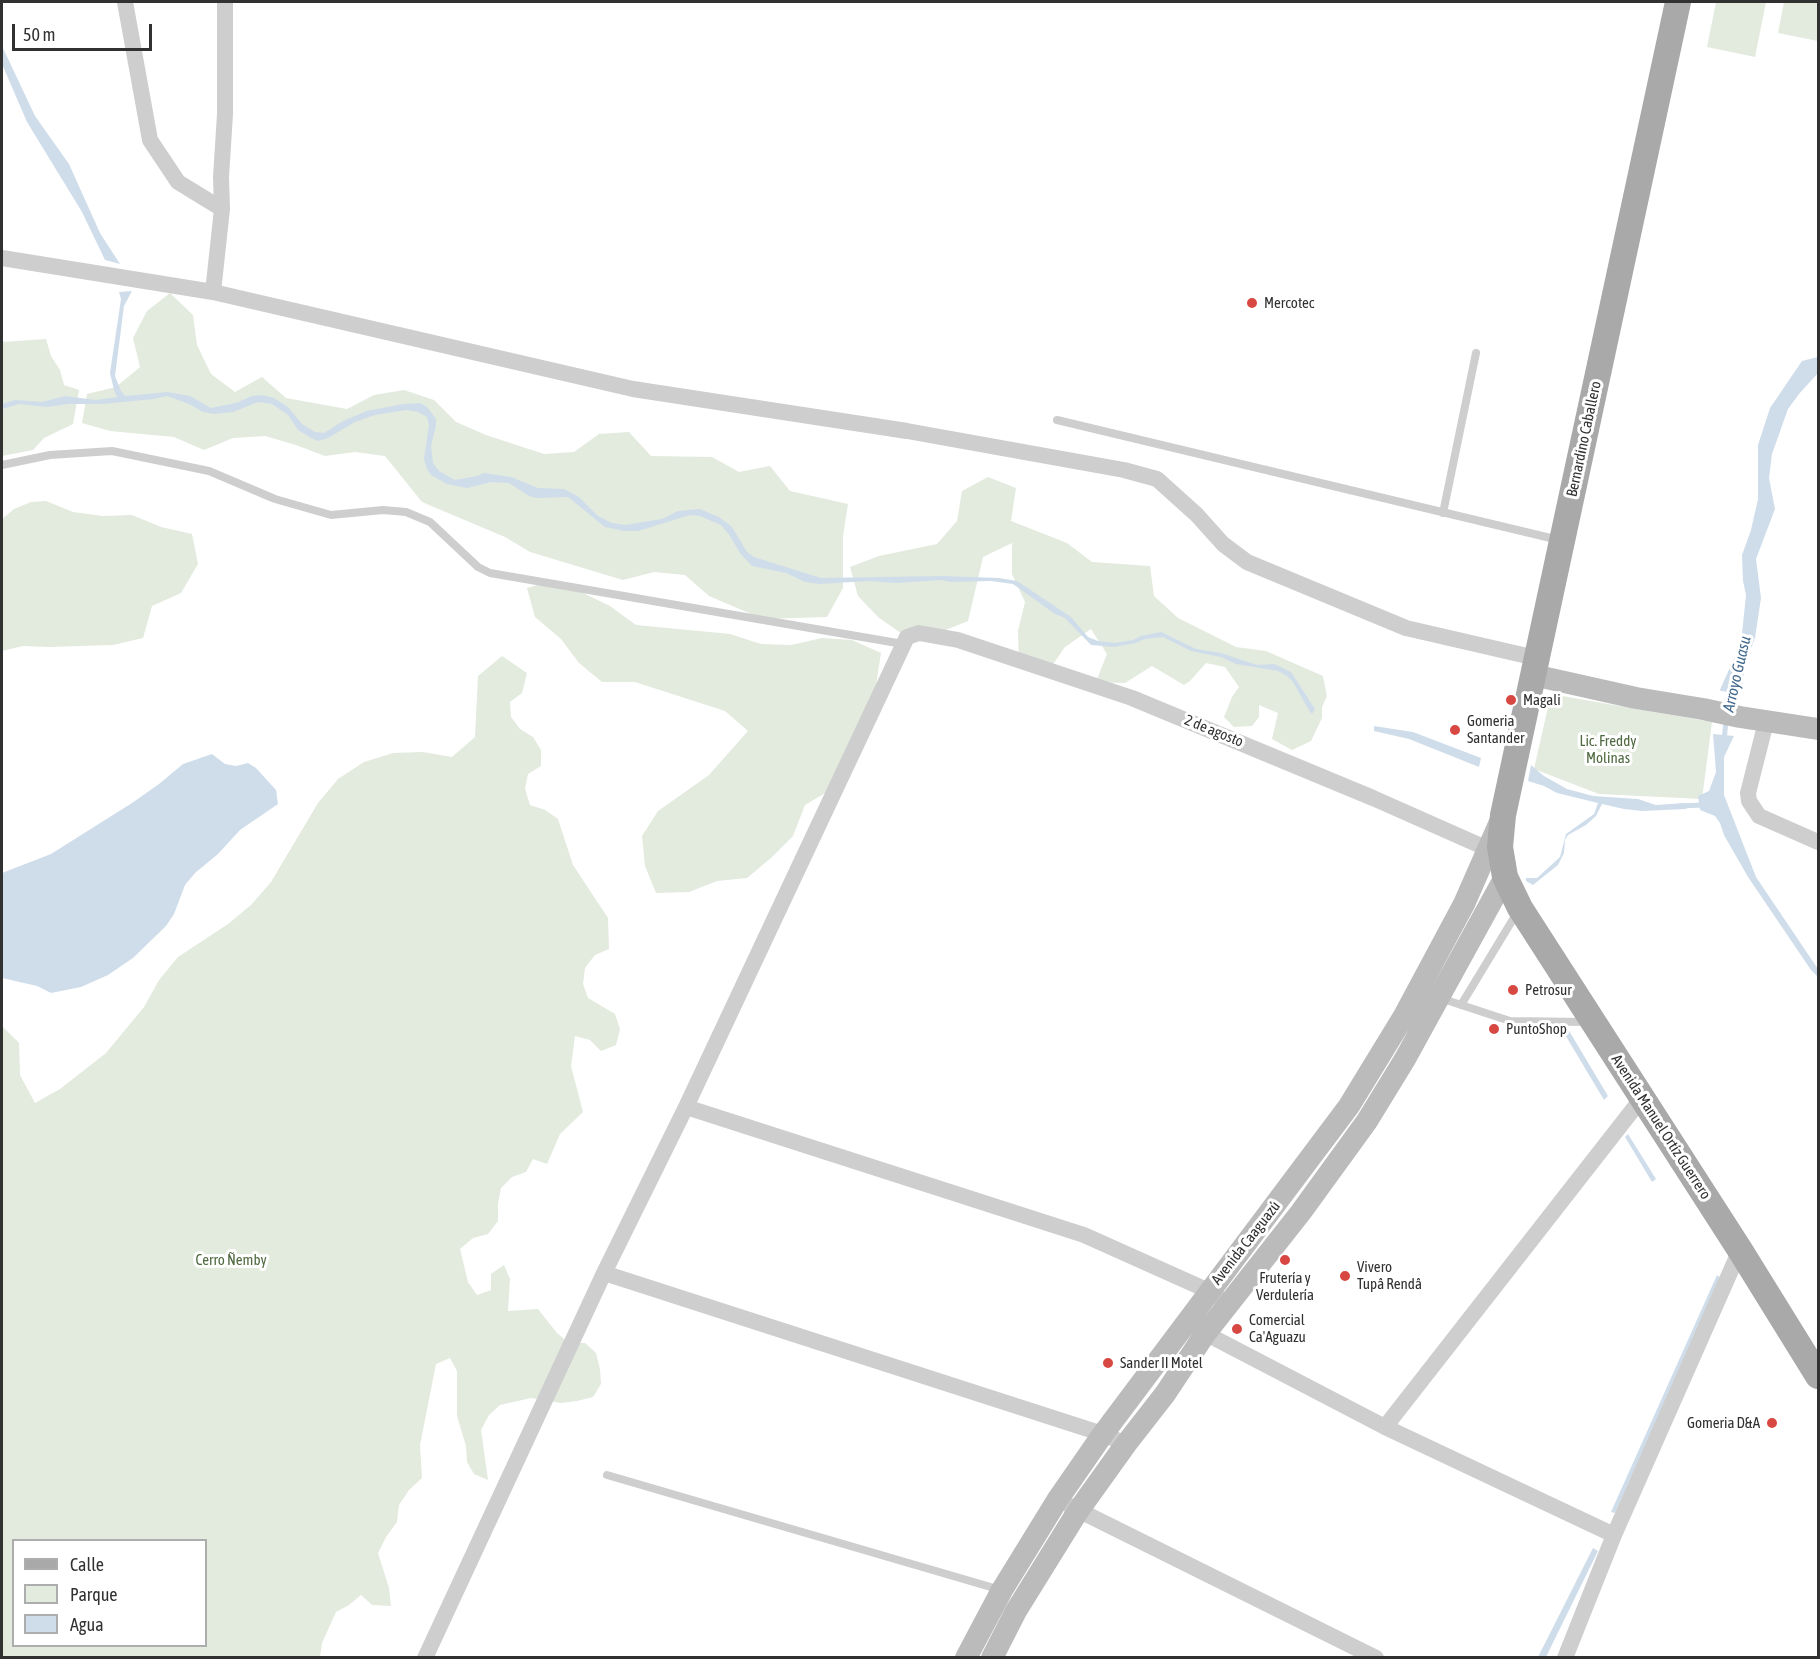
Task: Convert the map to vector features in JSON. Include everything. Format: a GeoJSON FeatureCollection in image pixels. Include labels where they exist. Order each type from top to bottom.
{"type":"FeatureCollection","features":[{"type":"Feature","properties":{"kind":"main road","name":"Bernardino Caballero"},"geometry":{"type":"LineString","coordinates":[[1505,877],[1500,847],[1503,815],[1678,2]]}},
{"type":"Feature","properties":{"kind":"main road","name":"Avenida Manuel Ortíz Guerrero"},"geometry":{"type":"LineString","coordinates":[[1505,877],[1520,908],[1740,1250],[1818,1376]]}},
{"type":"Feature","properties":{"kind":"street"},"geometry":{"type":"LineString","coordinates":[[125,2],[150,140],[178,182],[222,209]]}},
{"type":"Feature","properties":{"kind":"street"},"geometry":{"type":"LineString","coordinates":[[213,292],[222,209],[225,2]]}},
{"type":"Feature","properties":{"kind":"street"},"geometry":{"type":"LineString","coordinates":[[2,258],[213,292],[633,389],[907,431],[1124,470],[1157,479],[1191,509],[1222,544],[1247,562],[1406,628],[1636,698],[1766,722],[1818,729]]}},
{"type":"Feature","properties":{"kind":"street","name":"2 de agosto"},"geometry":{"type":"LineString","coordinates":[[903,644],[908,637],[919,633],[958,640],[1132,698],[1373,798],[1488,849]]}},
{"type":"Feature","properties":{"kind":"street"},"geometry":{"type":"LineString","coordinates":[[425,1658],[604,1273],[686,1107],[903,644]]}},
{"type":"Feature","properties":{"kind":"street"},"geometry":{"type":"LineString","coordinates":[[1766,722],[1748,793],[1749,801],[1760,816],[1818,842]]}},
{"type":"Feature","properties":{"kind":"street","name":"Avenida Caaguazú"},"geometry":{"type":"LineString","coordinates":[[992,1658],[1016,1611],[1078,1511],[1165,1394],[1196,1328],[1209,1291],[1349,1106],[1404,1016],[1464,904],[1503,815]]}},
{"type":"Feature","properties":{"kind":"street"},"geometry":{"type":"LineString","coordinates":[[1488,849],[1505,877]]}},
{"type":"Feature","properties":{"kind":"street","name":"Avenida Caaguazú"},"geometry":{"type":"LineString","coordinates":[[966,1658],[1002,1590],[1058,1499],[1103,1434],[1196,1328],[1228,1305],[1301,1212],[1367,1121],[1405,1059],[1505,877]]}},
{"type":"Feature","properties":{"kind":"street"},"geometry":{"type":"LineString","coordinates":[[1385,1427],[1642,1098]]}},
{"type":"Feature","properties":{"kind":"street"},"geometry":{"type":"LineString","coordinates":[[686,1107],[1084,1235],[1209,1291],[1228,1305]]}},
{"type":"Feature","properties":{"kind":"street"},"geometry":{"type":"LineString","coordinates":[[1565,1658],[1614,1536],[1740,1250]]}},
{"type":"Feature","properties":{"kind":"street"},"geometry":{"type":"LineString","coordinates":[[604,1273],[1103,1434],[1126,1444]]}},
{"type":"Feature","properties":{"kind":"street"},"geometry":{"type":"LineString","coordinates":[[1196,1328],[1385,1427],[1614,1536]]}},
{"type":"Feature","properties":{"kind":"street"},"geometry":{"type":"LineString","coordinates":[[1058,1499],[1376,1658]]}},
{"type":"Feature","properties":{"kind":"lane"},"geometry":{"type":"LineString","coordinates":[[1443,513],[1476,352]]}},
{"type":"Feature","properties":{"kind":"lane"},"geometry":{"type":"LineString","coordinates":[[1057,420],[1562,540]]}},
{"type":"Feature","properties":{"kind":"lane"},"geometry":{"type":"LineString","coordinates":[[2,465],[50,455],[112,451],[209,471],[275,499],[331,515],[383,510],[406,512],[430,522],[478,567],[490,573],[903,644]]}},
{"type":"Feature","properties":{"kind":"lane"},"geometry":{"type":"LineString","coordinates":[[1461,1005],[1520,908]]}},
{"type":"Feature","properties":{"kind":"lane"},"geometry":{"type":"LineString","coordinates":[[1439,998],[1510,1021],[1593,1023]]}},
{"type":"Feature","properties":{"kind":"lane"},"geometry":{"type":"LineString","coordinates":[[607,1475],[1002,1590]]}},
{"type":"Feature","properties":{"kind":"green space"},"geometry":{"type":"Polygon","coordinates":[[[1716,2],[1766,2],[1755,57],[1707,47],[1716,2]]]}},
{"type":"Feature","properties":{"kind":"green space"},"geometry":{"type":"Polygon","coordinates":[[[1784,2],[1818,2],[1818,41],[1778,33],[1784,2]]]}},
{"type":"Feature","properties":{"kind":"green space"},"geometry":{"type":"Polygon","coordinates":[[[170,293],[193,315],[197,345],[211,374],[235,392],[262,377],[286,398],[347,409],[374,395],[404,390],[434,400],[456,422],[486,435],[544,454],[574,452],[599,434],[629,432],[651,456],[712,457],[739,472],[770,466],[790,491],[848,504],[843,536],[843,588],[827,617],[763,619],[709,596],[685,575],[654,572],[623,580],[530,552],[505,537],[422,502],[385,456],[355,452],[325,456],[265,436],[233,438],[204,450],[174,437],[110,431],[82,423],[87,394],[116,387],[140,367],[133,338],[147,311],[170,293]]]}},
{"type":"Feature","properties":{"kind":"green space"},"geometry":{"type":"Polygon","coordinates":[[[46,339],[64,385],[79,390],[73,424],[44,438],[33,450],[2,456],[2,342],[46,339]]]}},
{"type":"Feature","properties":{"kind":"green space"},"geometry":{"type":"Polygon","coordinates":[[[988,477],[1016,488],[1011,521],[1067,543],[1092,562],[1150,566],[1154,596],[1178,618],[1236,647],[1266,651],[1323,676],[1327,696],[1322,707],[1322,718],[1311,741],[1292,750],[1272,739],[1278,713],[1259,705],[1259,717],[1252,726],[1234,727],[1224,717],[1239,687],[1225,667],[1206,663],[1184,685],[1152,666],[1125,683],[1096,682],[1107,654],[1091,629],[1065,647],[1047,673],[1019,664],[1018,631],[1025,602],[1012,574],[1012,543],[983,557],[968,621],[938,633],[905,636],[878,617],[858,596],[850,567],[879,556],[937,544],[957,521],[962,491],[988,477]]]}},
{"type":"Feature","properties":{"kind":"green space"},"geometry":{"type":"Polygon","coordinates":[[[46,501],[73,512],[103,516],[132,515],[161,527],[192,534],[198,564],[181,593],[152,606],[143,638],[113,645],[23,646],[2,651],[2,519],[14,509],[31,502],[46,501]]]}},
{"type":"Feature","properties":{"kind":"green space"},"geometry":{"type":"Polygon","coordinates":[[[556,580],[610,606],[636,625],[730,634],[761,644],[791,645],[822,638],[852,640],[881,653],[874,698],[832,789],[805,805],[793,836],[747,878],[717,881],[689,892],[656,893],[645,866],[642,836],[658,811],[709,775],[748,731],[725,711],[635,682],[602,682],[579,663],[561,639],[535,617],[527,588],[556,580]]]}},
{"type":"Feature","properties":{"kind":"green space","name":"Cerro Ñemby"},"geometry":{"type":"Polygon","coordinates":[[[502,656],[527,673],[522,693],[510,702],[511,717],[520,729],[533,737],[541,750],[541,766],[528,774],[525,789],[530,805],[545,810],[558,819],[573,865],[608,918],[609,949],[595,955],[585,968],[583,984],[588,998],[615,1014],[620,1029],[616,1045],[601,1051],[590,1040],[575,1036],[571,1066],[583,1112],[560,1134],[547,1164],[533,1159],[526,1172],[512,1177],[501,1188],[498,1221],[488,1234],[473,1238],[460,1249],[468,1282],[477,1295],[491,1290],[491,1274],[504,1265],[510,1279],[508,1311],[538,1309],[557,1333],[569,1343],[585,1343],[596,1353],[601,1384],[593,1397],[577,1401],[561,1403],[531,1398],[500,1405],[489,1415],[481,1430],[488,1480],[474,1474],[467,1462],[466,1446],[457,1416],[457,1371],[450,1358],[436,1364],[420,1445],[422,1478],[409,1490],[399,1505],[397,1522],[378,1553],[389,1588],[391,1606],[372,1605],[361,1595],[336,1612],[322,1643],[320,1657],[2,1657],[2,1026],[19,1043],[20,1075],[35,1103],[60,1089],[106,1053],[144,1007],[159,980],[178,957],[228,924],[251,905],[271,882],[318,803],[338,779],[364,762],[393,753],[423,752],[452,757],[475,737],[478,676],[502,656]]]}},
{"type":"Feature","properties":{"kind":"green space","name":"Lic. Freddy Molinas"},"geometry":{"type":"Polygon","coordinates":[[[1562,696],[1712,722],[1702,799],[1599,794],[1534,769],[1548,707],[1555,697],[1562,696]]]}},
{"type":"Feature","properties":{"kind":"water"},"geometry":{"type":"Polygon","coordinates":[[[2,46],[35,116],[69,164],[100,233],[120,264],[105,260],[82,212],[27,122],[2,64],[2,46]]]}},
{"type":"Feature","properties":{"kind":"water"},"geometry":{"type":"Polygon","coordinates":[[[132,291],[124,306],[115,376],[125,396],[167,392],[190,396],[211,408],[262,395],[274,398],[288,407],[302,424],[315,432],[324,433],[343,421],[367,411],[420,403],[427,407],[436,419],[431,447],[433,463],[439,471],[455,480],[484,473],[511,477],[538,488],[564,489],[579,497],[598,516],[612,523],[625,525],[662,519],[678,511],[700,509],[719,517],[732,527],[747,552],[754,557],[821,578],[943,576],[1017,581],[1071,617],[1088,637],[1098,641],[1115,643],[1161,632],[1196,649],[1221,653],[1257,665],[1274,664],[1291,672],[1315,709],[1312,714],[1293,682],[1278,671],[1236,664],[1221,657],[1191,651],[1163,637],[1114,647],[1091,645],[1065,618],[1055,614],[1013,584],[942,580],[896,583],[869,581],[819,584],[805,582],[786,573],[752,566],[721,525],[700,516],[690,515],[638,531],[624,531],[605,527],[568,497],[536,498],[509,483],[491,482],[467,488],[447,484],[431,475],[427,469],[424,459],[429,425],[427,417],[418,412],[406,410],[375,415],[355,422],[328,438],[318,441],[298,430],[288,415],[272,404],[258,402],[233,412],[214,414],[203,412],[167,396],[103,404],[68,404],[47,407],[19,404],[2,409],[2,404],[15,400],[42,402],[65,396],[96,400],[117,397],[110,373],[121,299],[119,292],[132,291]]]}},
{"type":"Feature","properties":{"kind":"water"},"geometry":{"type":"Polygon","coordinates":[[[1818,357],[1818,373],[1788,409],[1772,454],[1769,478],[1775,509],[1756,559],[1761,598],[1755,638],[1744,666],[1743,684],[1739,697],[1718,694],[1741,643],[1746,595],[1742,555],[1758,499],[1758,445],[1770,408],[1802,361],[1818,357]]]}},
{"type":"Feature","properties":{"kind":"water"},"geometry":{"type":"Polygon","coordinates":[[[1374,726],[1413,732],[1481,758],[1479,767],[1409,739],[1374,731],[1374,726]]]}},
{"type":"Feature","properties":{"kind":"water"},"geometry":{"type":"Polygon","coordinates":[[[1713,734],[1734,736],[1724,757],[1724,795],[1756,877],[1818,969],[1818,977],[1748,877],[1724,835],[1720,823],[1715,816],[1700,810],[1698,796],[1709,791],[1716,772],[1713,734]]]}},
{"type":"Feature","properties":{"kind":"water"},"geometry":{"type":"Polygon","coordinates":[[[212,754],[225,764],[236,766],[248,763],[256,768],[276,790],[278,804],[240,830],[218,854],[195,873],[185,885],[174,914],[166,926],[133,958],[108,975],[81,987],[51,993],[37,986],[2,978],[2,873],[51,854],[132,803],[183,764],[212,754]]]}},
{"type":"Feature","properties":{"kind":"water"},"geometry":{"type":"Polygon","coordinates":[[[1531,765],[1544,776],[1567,789],[1593,796],[1638,799],[1656,805],[1685,803],[1686,809],[1642,811],[1602,804],[1596,816],[1586,825],[1568,835],[1565,840],[1564,853],[1558,865],[1533,885],[1526,881],[1526,878],[1537,878],[1560,857],[1566,834],[1594,814],[1598,803],[1557,793],[1528,781],[1531,765]]]}},
{"type":"Feature","properties":{"kind":"water"},"geometry":{"type":"Polygon","coordinates":[[[1568,1029],[1608,1096],[1604,1100],[1564,1033],[1568,1029]]]}},
{"type":"Feature","properties":{"kind":"water"},"geometry":{"type":"Polygon","coordinates":[[[1628,1134],[1656,1179],[1652,1182],[1625,1137],[1628,1134]]]}},
{"type":"Feature","properties":{"kind":"water"},"geometry":{"type":"Polygon","coordinates":[[[1717,1275],[1721,1278],[1615,1513],[1611,1512],[1717,1275]]]}},
{"type":"Feature","properties":{"kind":"water"},"geometry":{"type":"Polygon","coordinates":[[[1593,1548],[1598,1551],[1546,1657],[1538,1657],[1593,1548]]]}},
{"type":"Feature","properties":{"kind":"pier"},"geometry":{"type":"Polygon","coordinates":[[[1717,690],[1743,695],[1739,700],[1718,697],[1715,694],[1717,690]]]}},
{"type":"Feature","properties":{"kind":"waterway","name":"Arroyo Guasu"},"geometry":{"type":"LineString","coordinates":[[1724,741],[1726,721]]}},
{"type":"Feature","properties":{"kind":"waterway"},"geometry":{"type":"LineString","coordinates":[[1680,806],[1704,805]]}},
{"type":"Feature","properties":{"kind":"place","name":"Mercotec"},"geometry":{"type":"Point","coordinates":[1252,303]}},
{"type":"Feature","properties":{"kind":"place","name":"Magali"},"geometry":{"type":"Point","coordinates":[1511,700]}},
{"type":"Feature","properties":{"kind":"place","name":"Gomeria Santander"},"geometry":{"type":"Point","coordinates":[1455,730]}},
{"type":"Feature","properties":{"kind":"place","name":"Petrosur"},"geometry":{"type":"Point","coordinates":[1513,990]}},
{"type":"Feature","properties":{"kind":"place","name":"PuntoShop"},"geometry":{"type":"Point","coordinates":[1494,1029]}},
{"type":"Feature","properties":{"kind":"place","name":"Frutería y Verdulería"},"geometry":{"type":"Point","coordinates":[1285,1260]}},
{"type":"Feature","properties":{"kind":"place","name":"Vivero Tupâ Rendâ"},"geometry":{"type":"Point","coordinates":[1345,1276]}},
{"type":"Feature","properties":{"kind":"place","name":"Comercial Ca'Aguazu"},"geometry":{"type":"Point","coordinates":[1237,1329]}},
{"type":"Feature","properties":{"kind":"place","name":"Sander II Motel"},"geometry":{"type":"Point","coordinates":[1108,1363]}},
{"type":"Feature","properties":{"kind":"place","name":"Gomeria D&A"},"geometry":{"type":"Point","coordinates":[1772,1423]}}]}
